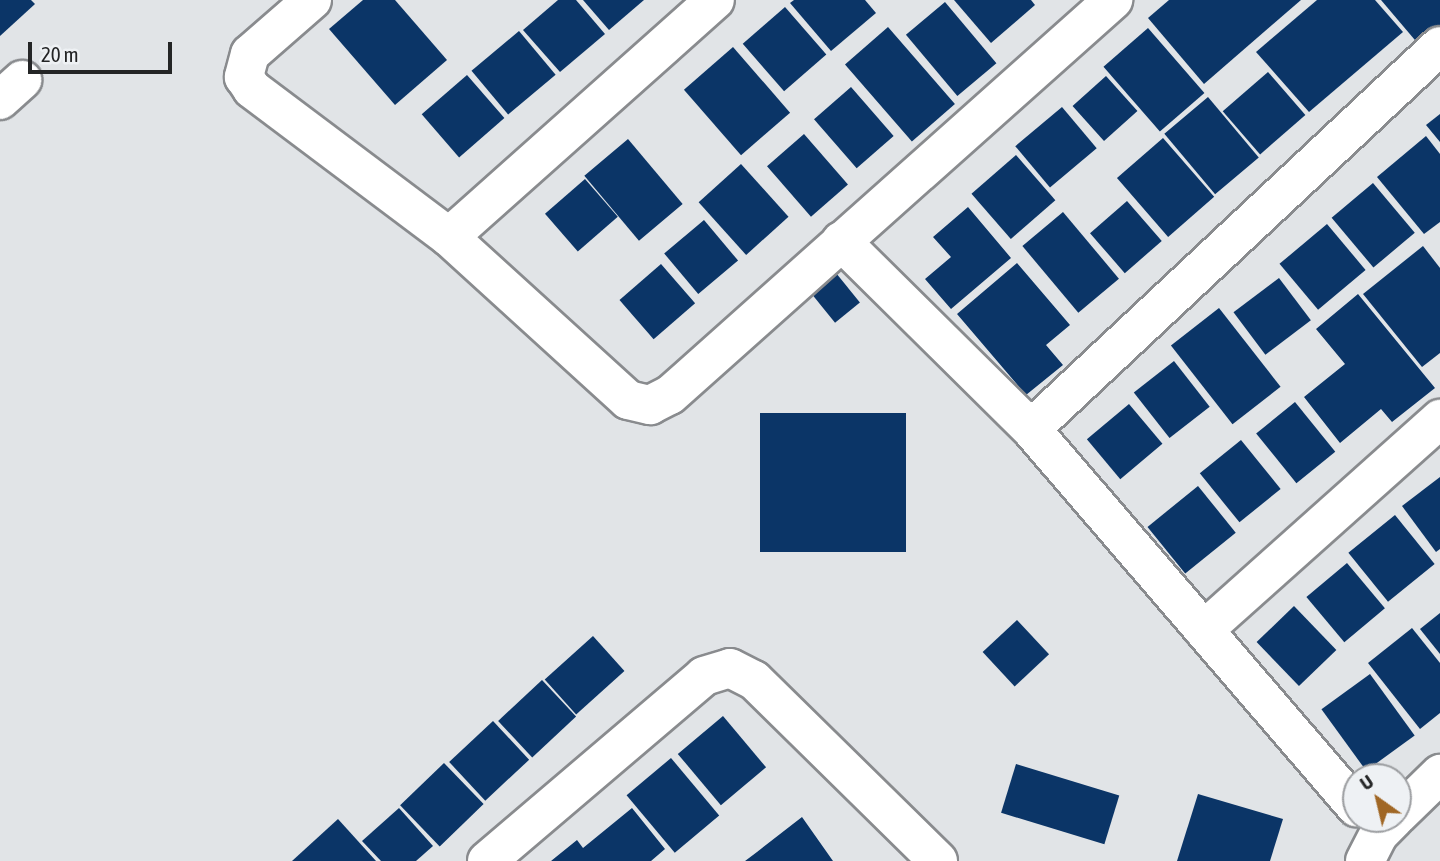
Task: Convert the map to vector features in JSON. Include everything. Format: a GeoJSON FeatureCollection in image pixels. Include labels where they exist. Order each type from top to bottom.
{"type":"FeatureCollection","features":[{"type":"Feature","properties":{"kind":"street"},"geometry":{"type":"LineString","coordinates":[[312,0],[250,54],[244,77],[262,99],[449,237],[628,400],[650,405],[670,395],[1113,0]]}},
{"type":"Feature","properties":{"kind":"street"},"geometry":{"type":"LineString","coordinates":[[449,237],[715,0]]}},
{"type":"Feature","properties":{"kind":"street"},"geometry":{"type":"LineString","coordinates":[[1031,429],[1440,46]]}},
{"type":"Feature","properties":{"kind":"street"},"geometry":{"type":"LineString","coordinates":[[841,241],[1031,429],[1342,786]]}},
{"type":"Feature","properties":{"kind":"street"},"geometry":{"type":"LineString","coordinates":[[1204,629],[1440,419]]}},
{"type":"Feature","properties":{"kind":"street"},"geometry":{"type":"LineString","coordinates":[[487,861],[704,677],[730,668],[754,680],[920,855]]}},
{"type":"Feature","properties":{"kind":"street"},"geometry":{"type":"LineString","coordinates":[[1412,797],[1440,774]]}},
{"type":"Feature","properties":{"kind":"building"},"geometry":{"type":"Polygon","coordinates":[[[0,0],[31,0],[35,4],[0,36],[0,0]]]}},
{"type":"Feature","properties":{"kind":"building"},"geometry":{"type":"Polygon","coordinates":[[[363,0],[395,0],[447,60],[395,105],[329,29],[363,0]]]}},
{"type":"Feature","properties":{"kind":"building"},"geometry":{"type":"Polygon","coordinates":[[[558,0],[576,0],[605,34],[560,72],[523,30],[558,0]]]}},
{"type":"Feature","properties":{"kind":"building"},"geometry":{"type":"Polygon","coordinates":[[[583,0],[644,0],[609,30],[583,0]]]}},
{"type":"Feature","properties":{"kind":"building"},"geometry":{"type":"Polygon","coordinates":[[[794,0],[865,0],[876,13],[831,51],[790,3],[794,0]]]}},
{"type":"Feature","properties":{"kind":"building"},"geometry":{"type":"Polygon","coordinates":[[[954,0],[1031,0],[1035,5],[991,43],[954,0]]]}},
{"type":"Feature","properties":{"kind":"building"},"geometry":{"type":"Polygon","coordinates":[[[1169,0],[1301,0],[1204,84],[1148,18],[1169,0]]]}},
{"type":"Feature","properties":{"kind":"building"},"geometry":{"type":"Polygon","coordinates":[[[1317,0],[1375,0],[1403,32],[1309,112],[1256,52],[1317,0]]]}},
{"type":"Feature","properties":{"kind":"building"},"geometry":{"type":"Polygon","coordinates":[[[1381,0],[1440,0],[1440,29],[1420,46],[1381,0]]]}},
{"type":"Feature","properties":{"kind":"building"},"geometry":{"type":"Polygon","coordinates":[[[945,2],[996,63],[957,96],[906,35],[945,2]]]}},
{"type":"Feature","properties":{"kind":"building"},"geometry":{"type":"Polygon","coordinates":[[[785,7],[826,55],[784,91],[743,44],[785,7]]]}},
{"type":"Feature","properties":{"kind":"building"},"geometry":{"type":"Polygon","coordinates":[[[888,27],[955,104],[912,141],[845,64],[888,27]]]}},
{"type":"Feature","properties":{"kind":"building"},"geometry":{"type":"Polygon","coordinates":[[[1148,28],[1204,93],[1160,132],[1103,67],[1148,28]]]}},
{"type":"Feature","properties":{"kind":"building"},"geometry":{"type":"Polygon","coordinates":[[[519,31],[556,75],[508,115],[472,71],[519,31]]]}},
{"type":"Feature","properties":{"kind":"building"},"geometry":{"type":"Polygon","coordinates":[[[733,47],[790,113],[741,155],[684,90],[733,47]]]}},
{"type":"Feature","properties":{"kind":"building"},"geometry":{"type":"Polygon","coordinates":[[[1268,72],[1305,115],[1260,154],[1223,111],[1268,72]]]}},
{"type":"Feature","properties":{"kind":"building"},"geometry":{"type":"Polygon","coordinates":[[[467,75],[504,118],[459,157],[422,114],[467,75]]]}},
{"type":"Feature","properties":{"kind":"building"},"geometry":{"type":"Polygon","coordinates":[[[1106,76],[1137,111],[1104,141],[1073,106],[1106,76]]]}},
{"type":"Feature","properties":{"kind":"building"},"geometry":{"type":"Polygon","coordinates":[[[851,87],[894,136],[857,168],[814,119],[851,87]]]}},
{"type":"Feature","properties":{"kind":"building"},"geometry":{"type":"Polygon","coordinates":[[[1208,97],[1259,158],[1215,194],[1164,134],[1208,97]]]}},
{"type":"Feature","properties":{"kind":"building"},"geometry":{"type":"Polygon","coordinates":[[[1062,107],[1097,148],[1050,188],[1015,146],[1062,107]]]}},
{"type":"Feature","properties":{"kind":"building"},"geometry":{"type":"Polygon","coordinates":[[[1440,114],[1440,142],[1426,125],[1440,114]]]}},
{"type":"Feature","properties":{"kind":"building"},"geometry":{"type":"Polygon","coordinates":[[[804,134],[848,185],[811,217],[767,166],[804,134]]]}},
{"type":"Feature","properties":{"kind":"building"},"geometry":{"type":"Polygon","coordinates":[[[1426,136],[1440,154],[1440,222],[1424,234],[1377,177],[1426,136]]]}},
{"type":"Feature","properties":{"kind":"building"},"geometry":{"type":"Polygon","coordinates":[[[1163,138],[1214,197],[1168,237],[1117,178],[1163,138]]]}},
{"type":"Feature","properties":{"kind":"building"},"geometry":{"type":"Polygon","coordinates":[[[628,139],[683,204],[639,241],[584,176],[628,139]]]}},
{"type":"Feature","properties":{"kind":"building"},"geometry":{"type":"Polygon","coordinates":[[[1016,155],[1055,200],[1011,239],[971,194],[1016,155]]]}},
{"type":"Feature","properties":{"kind":"building"},"geometry":{"type":"Polygon","coordinates":[[[741,164],[789,217],[746,255],[699,202],[741,164]]]}},
{"type":"Feature","properties":{"kind":"building"},"geometry":{"type":"Polygon","coordinates":[[[585,179],[618,217],[578,252],[545,214],[585,179]]]}},
{"type":"Feature","properties":{"kind":"building"},"geometry":{"type":"Polygon","coordinates":[[[1373,183],[1415,233],[1373,268],[1332,218],[1373,183]]]}},
{"type":"Feature","properties":{"kind":"building"},"geometry":{"type":"Polygon","coordinates":[[[1127,201],[1162,241],[1125,273],[1090,233],[1127,201]]]}},
{"type":"Feature","properties":{"kind":"building"},"geometry":{"type":"Polygon","coordinates":[[[968,207],[1011,258],[951,309],[925,279],[951,257],[933,237],[968,207]]]}},
{"type":"Feature","properties":{"kind":"building"},"geometry":{"type":"Polygon","coordinates":[[[1063,212],[1119,279],[1078,313],[1022,246],[1063,212]]]}},
{"type":"Feature","properties":{"kind":"building"},"geometry":{"type":"Polygon","coordinates":[[[704,220],[738,261],[698,294],[664,253],[704,220]]]}},
{"type":"Feature","properties":{"kind":"building"},"geometry":{"type":"Polygon","coordinates":[[[1327,224],[1366,270],[1318,310],[1280,264],[1327,224]]]}},
{"type":"Feature","properties":{"kind":"building"},"geometry":{"type":"Polygon","coordinates":[[[1423,246],[1440,268],[1440,353],[1422,367],[1363,294],[1423,246]]]}},
{"type":"Feature","properties":{"kind":"building"},"geometry":{"type":"Polygon","coordinates":[[[1017,263],[1070,325],[1046,345],[1063,365],[1026,395],[957,314],[1017,263]]]}},
{"type":"Feature","properties":{"kind":"building"},"geometry":{"type":"Polygon","coordinates":[[[661,264],[695,303],[654,339],[619,300],[661,264]]]}},
{"type":"Feature","properties":{"kind":"building"},"geometry":{"type":"Polygon","coordinates":[[[836,273],[860,303],[835,323],[811,293],[836,273]]]}},
{"type":"Feature","properties":{"kind":"building"},"geometry":{"type":"Polygon","coordinates":[[[1279,278],[1311,320],[1265,355],[1233,312],[1279,278]]]}},
{"type":"Feature","properties":{"kind":"building"},"geometry":{"type":"Polygon","coordinates":[[[1358,294],[1435,388],[1392,422],[1381,409],[1340,443],[1304,397],[1345,364],[1316,329],[1358,294]]]}},
{"type":"Feature","properties":{"kind":"building"},"geometry":{"type":"Polygon","coordinates":[[[1219,308],[1281,387],[1232,424],[1171,346],[1219,308]]]}},
{"type":"Feature","properties":{"kind":"building"},"geometry":{"type":"Polygon","coordinates":[[[1174,361],[1210,407],[1170,438],[1134,392],[1174,361]]]}},
{"type":"Feature","properties":{"kind":"building"},"geometry":{"type":"Polygon","coordinates":[[[1295,402],[1335,452],[1296,483],[1256,433],[1295,402]]]}},
{"type":"Feature","properties":{"kind":"building"},"geometry":{"type":"Polygon","coordinates":[[[1129,404],[1162,444],[1120,479],[1087,439],[1129,404]]]}},
{"type":"Feature","properties":{"kind":"building"},"geometry":{"type":"Polygon","coordinates":[[[760,413],[906,413],[906,552],[760,552],[760,413]]]}},
{"type":"Feature","properties":{"kind":"building"},"geometry":{"type":"Polygon","coordinates":[[[1241,440],[1281,489],[1239,522],[1200,473],[1241,440]]]}},
{"type":"Feature","properties":{"kind":"building"},"geometry":{"type":"Polygon","coordinates":[[[1440,477],[1440,549],[1436,552],[1402,506],[1440,477]]]}},
{"type":"Feature","properties":{"kind":"building"},"geometry":{"type":"Polygon","coordinates":[[[1198,486],[1236,533],[1185,574],[1147,527],[1198,486]]]}},
{"type":"Feature","properties":{"kind":"building"},"geometry":{"type":"Polygon","coordinates":[[[1395,515],[1435,564],[1388,602],[1348,553],[1395,515]]]}},
{"type":"Feature","properties":{"kind":"building"},"geometry":{"type":"Polygon","coordinates":[[[1347,563],[1385,608],[1344,642],[1306,597],[1347,563]]]}},
{"type":"Feature","properties":{"kind":"building"},"geometry":{"type":"Polygon","coordinates":[[[1294,606],[1336,650],[1299,686],[1257,642],[1294,606]]]}},
{"type":"Feature","properties":{"kind":"building"},"geometry":{"type":"Polygon","coordinates":[[[1440,613],[1440,654],[1420,629],[1440,613]]]}},
{"type":"Feature","properties":{"kind":"building"},"geometry":{"type":"Polygon","coordinates":[[[1017,620],[1049,654],[1015,686],[983,652],[1017,620]]]}},
{"type":"Feature","properties":{"kind":"building"},"geometry":{"type":"Polygon","coordinates":[[[1412,628],[1440,663],[1440,713],[1420,729],[1368,663],[1412,628]]]}},
{"type":"Feature","properties":{"kind":"building"},"geometry":{"type":"Polygon","coordinates":[[[593,636],[624,671],[576,714],[545,679],[593,636]]]}},
{"type":"Feature","properties":{"kind":"building"},"geometry":{"type":"Polygon","coordinates":[[[1370,674],[1415,735],[1377,763],[1360,763],[1321,709],[1370,674]]]}},
{"type":"Feature","properties":{"kind":"building"},"geometry":{"type":"Polygon","coordinates":[[[542,680],[576,717],[532,757],[498,721],[542,680]]]}},
{"type":"Feature","properties":{"kind":"building"},"geometry":{"type":"Polygon","coordinates":[[[723,716],[766,767],[721,805],[678,754],[723,716]]]}},
{"type":"Feature","properties":{"kind":"building"},"geometry":{"type":"Polygon","coordinates":[[[493,721],[529,760],[485,801],[449,762],[493,721]]]}},
{"type":"Feature","properties":{"kind":"building"},"geometry":{"type":"Polygon","coordinates":[[[671,758],[719,815],[675,853],[627,795],[671,758]]]}},
{"type":"Feature","properties":{"kind":"building"},"geometry":{"type":"Polygon","coordinates":[[[444,763],[484,804],[440,846],[400,805],[444,763]]]}},
{"type":"Feature","properties":{"kind":"building"},"geometry":{"type":"Polygon","coordinates":[[[1016,764],[1119,796],[1104,844],[1001,813],[1016,764]]]}},
{"type":"Feature","properties":{"kind":"building"},"geometry":{"type":"Polygon","coordinates":[[[1198,794],[1283,819],[1270,861],[1177,861],[1198,794]]]}},
{"type":"Feature","properties":{"kind":"building"},"geometry":{"type":"Polygon","coordinates":[[[399,808],[433,846],[416,861],[381,861],[362,841],[399,808]]]}},
{"type":"Feature","properties":{"kind":"building"},"geometry":{"type":"Polygon","coordinates":[[[632,808],[665,849],[651,861],[551,861],[577,840],[583,848],[632,808]]]}},
{"type":"Feature","properties":{"kind":"building"},"geometry":{"type":"Polygon","coordinates":[[[802,817],[833,861],[745,861],[757,852],[802,817]]]}},
{"type":"Feature","properties":{"kind":"building"},"geometry":{"type":"Polygon","coordinates":[[[338,819],[376,861],[292,861],[338,819]]]}}]}
